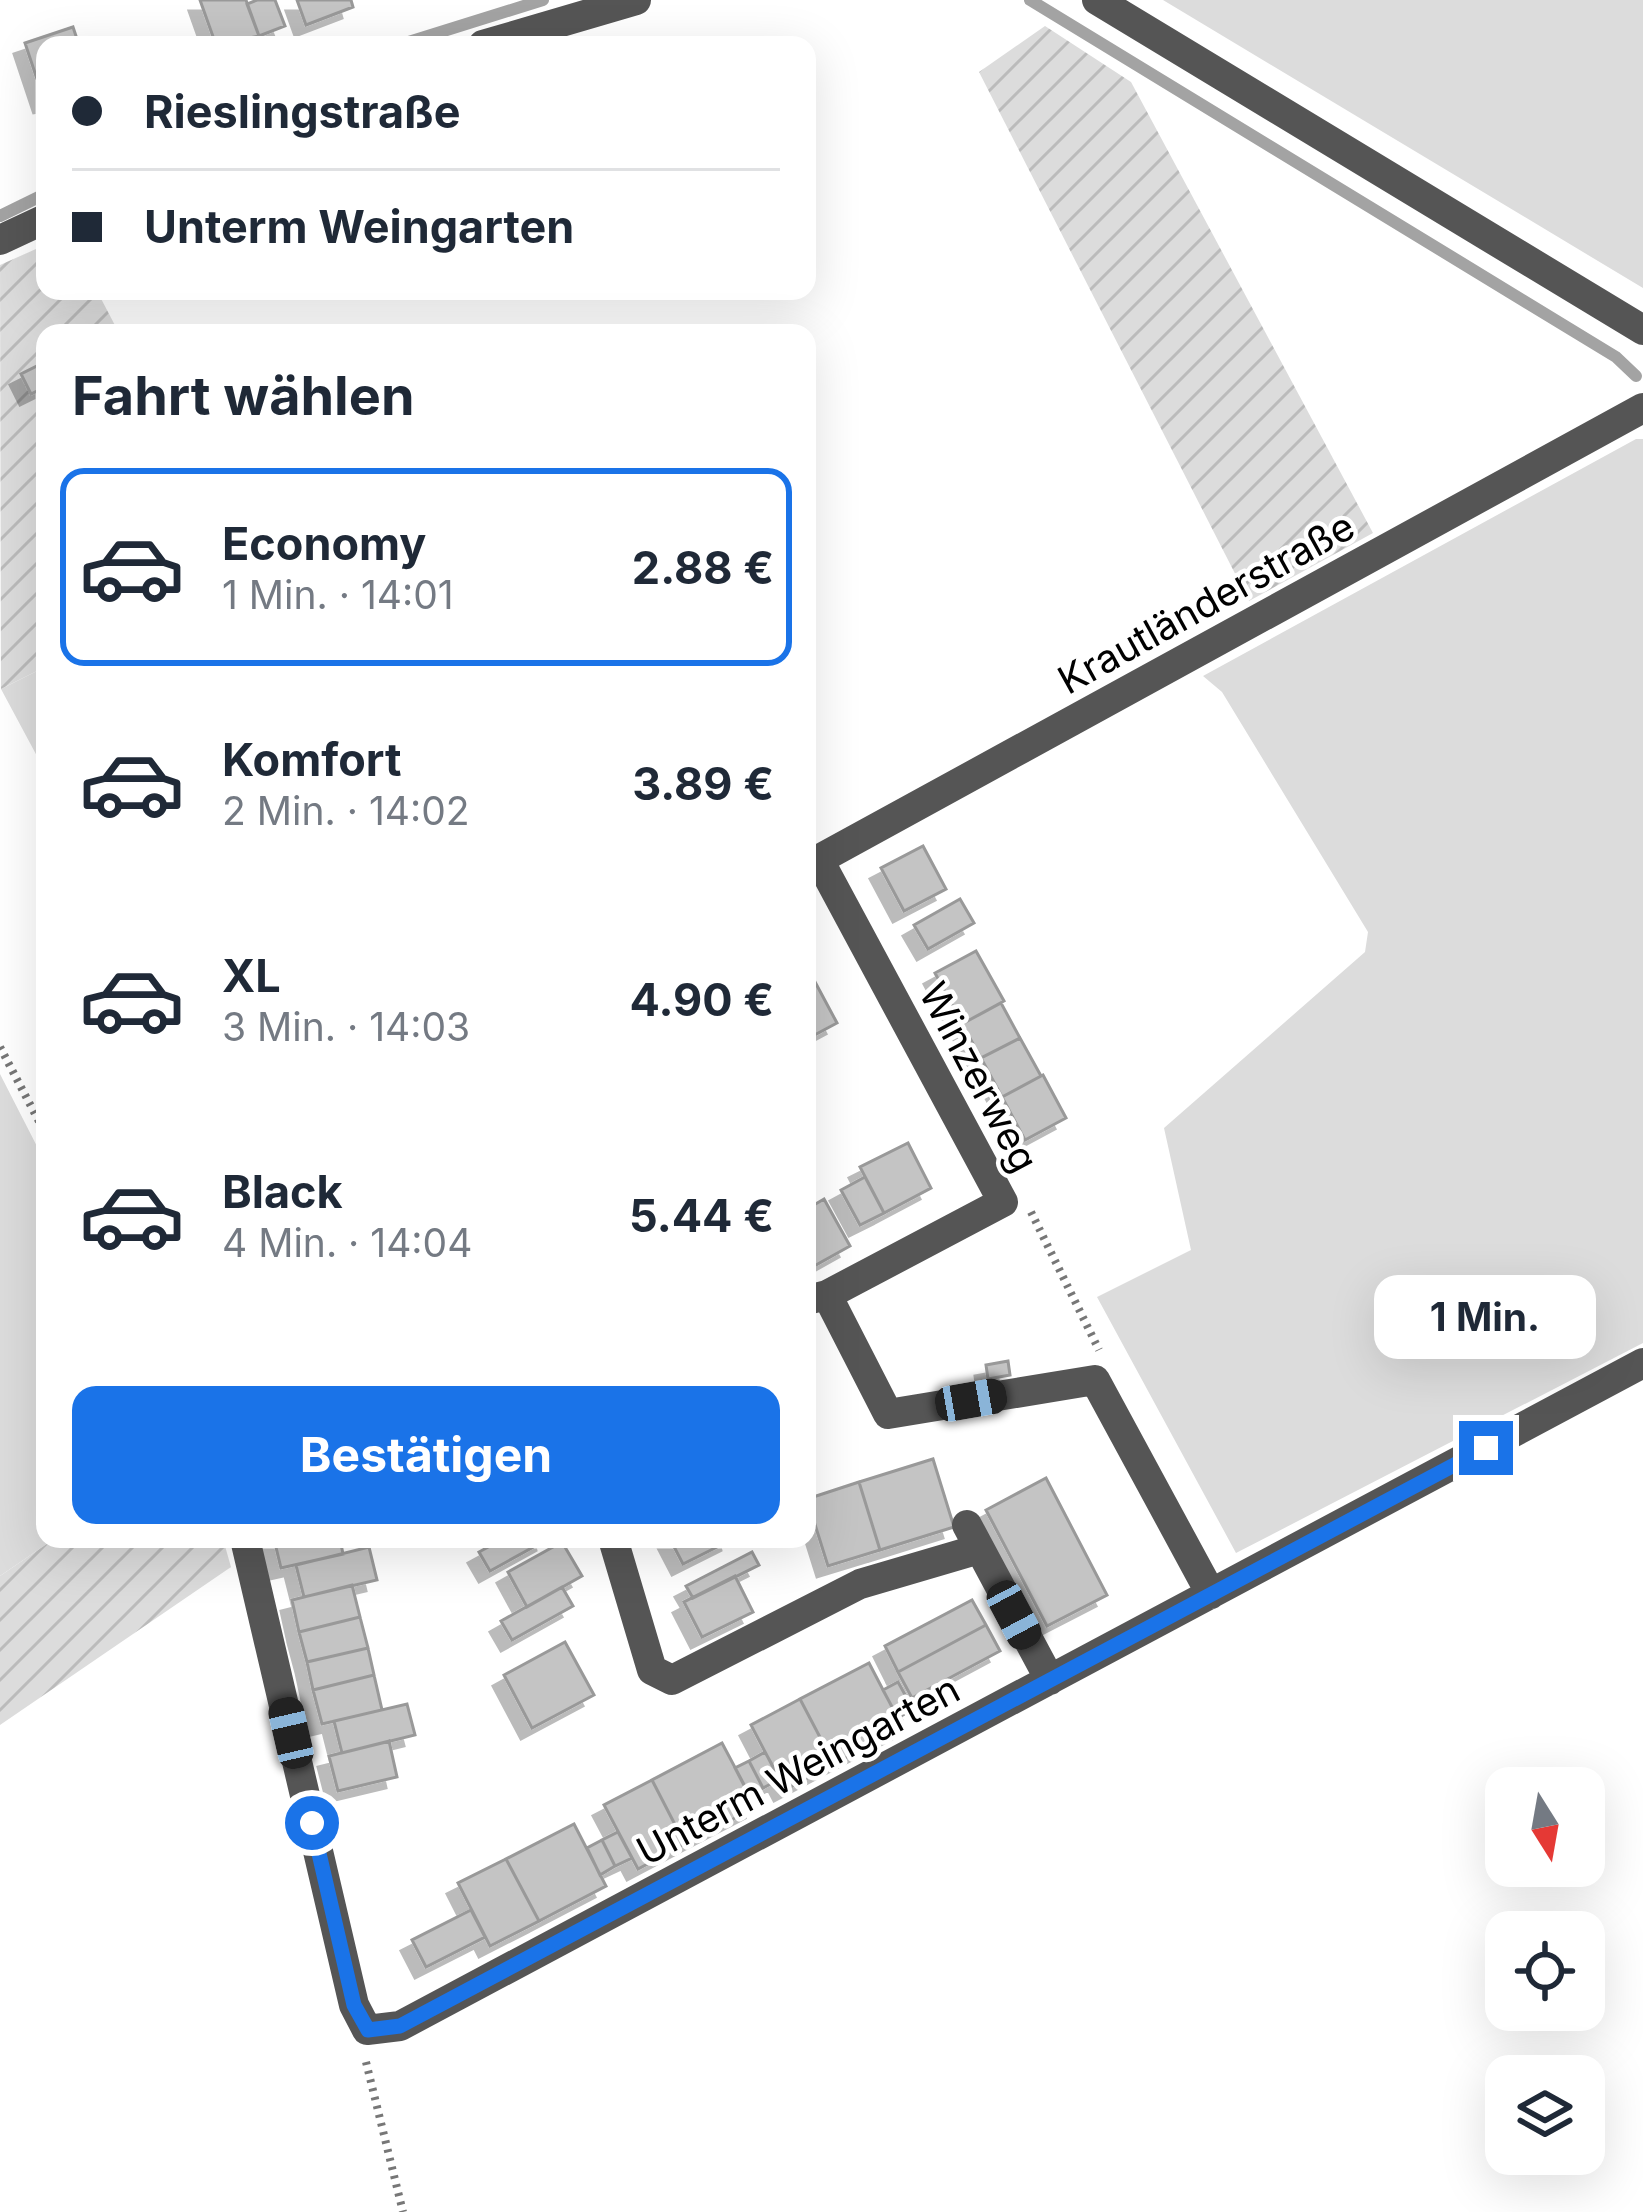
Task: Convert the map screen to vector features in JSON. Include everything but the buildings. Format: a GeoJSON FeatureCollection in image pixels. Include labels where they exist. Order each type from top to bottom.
{"type":"FeatureCollection","features":[{"type":"Feature","properties":{"kind":"street"},"geometry":{"type":"LineString","coordinates":[[514,36],[636,0]]}},
{"type":"Feature","properties":{"kind":"street"},"geometry":{"type":"LineString","coordinates":[[1097,0],[1643,330]]}},
{"type":"Feature","properties":{"kind":"street"},"geometry":{"type":"LineString","coordinates":[[0,240],[36,223]]}},
{"type":"Feature","properties":{"kind":"street","name":"Krautländerstraße"},"geometry":{"type":"LineString","coordinates":[[816,861],[1643,408]]}},
{"type":"Feature","properties":{"kind":"street","name":"Winzerweg"},"geometry":{"type":"LineString","coordinates":[[816,868],[1003,1202],[817,1297]]}},
{"type":"Feature","properties":{"kind":"street"},"geometry":{"type":"LineString","coordinates":[[817,1297],[888,1414],[1095,1380],[1211,1594]]}},
{"type":"Feature","properties":{"kind":"street","name":"Unterm Weingarten"},"geometry":{"type":"LineString","coordinates":[[368,2030],[400,2026],[1643,1364]]}},
{"type":"Feature","properties":{"kind":"street"},"geometry":{"type":"LineString","coordinates":[[617,1548],[652,1670],[672,1680],[860,1583],[973,1537],[1050,1680]]}},
{"type":"Feature","properties":{"kind":"street"},"geometry":{"type":"LineString","coordinates":[[246,1548],[354,2005],[368,2030]]}},
{"type":"Feature","properties":{"kind":"path"},"geometry":{"type":"LineString","coordinates":[[0,1047],[36,1116]]}},
{"type":"Feature","properties":{"kind":"path"},"geometry":{"type":"LineString","coordinates":[[1003,1202],[1029,1207],[1101,1355],[1095,1380]]}},
{"type":"Feature","properties":{"kind":"path"},"geometry":{"type":"LineString","coordinates":[[368,2030],[366,2070],[403,2212]]}},
{"type":"Feature","properties":{"kind":"shaded area"},"geometry":{"type":"Polygon","coordinates":[[[1163,0],[1643,0],[1643,288],[1163,0]]]}},
{"type":"Feature","properties":{"kind":"shaded area"},"geometry":{"type":"Polygon","coordinates":[[[1045,26],[1131,82],[1373,533],[1249,601],[979,72],[1045,26]]]}},
{"type":"Feature","properties":{"kind":"shaded area"},"geometry":{"type":"Polygon","coordinates":[[[36,249],[36,300],[102,300],[114,324],[36,324],[36,672],[1,689],[0,265],[36,249]]]}},
{"type":"Feature","properties":{"kind":"shaded area"},"geometry":{"type":"Polygon","coordinates":[[[1643,439],[1643,1343],[1236,1553],[1097,1297],[1191,1250],[1164,1128],[1365,952],[1368,932],[1222,692],[1203,676],[1643,439]]]}},
{"type":"Feature","properties":{"kind":"shaded area"},"geometry":{"type":"Polygon","coordinates":[[[36,672],[36,754],[1,689],[36,672]]]}},
{"type":"Feature","properties":{"kind":"shaded area"},"geometry":{"type":"Polygon","coordinates":[[[0,1074],[36,1144],[36,1548],[41,1548],[0,1576],[0,1074]]]}},
{"type":"Feature","properties":{"kind":"shaded area"},"geometry":{"type":"Polygon","coordinates":[[[41,1548],[226,1548],[231,1567],[0,1725],[0,1576],[41,1548]]]}},
{"type":"Feature","properties":{"kind":"waterway"},"geometry":{"type":"LineString","coordinates":[[428,36],[543,0]]}},
{"type":"Feature","properties":{"kind":"waterway"},"geometry":{"type":"LineString","coordinates":[[1030,0],[1616,357],[1636,376]]}},
{"type":"Feature","properties":{"kind":"waterway"},"geometry":{"type":"LineString","coordinates":[[0,216],[36,198]]}},
{"type":"Feature","properties":{"kind":"route"},"geometry":{"type":"LineString","coordinates":[[312,1823],[354,2005],[368,2030],[400,2026],[1486,1448]]}}]}
